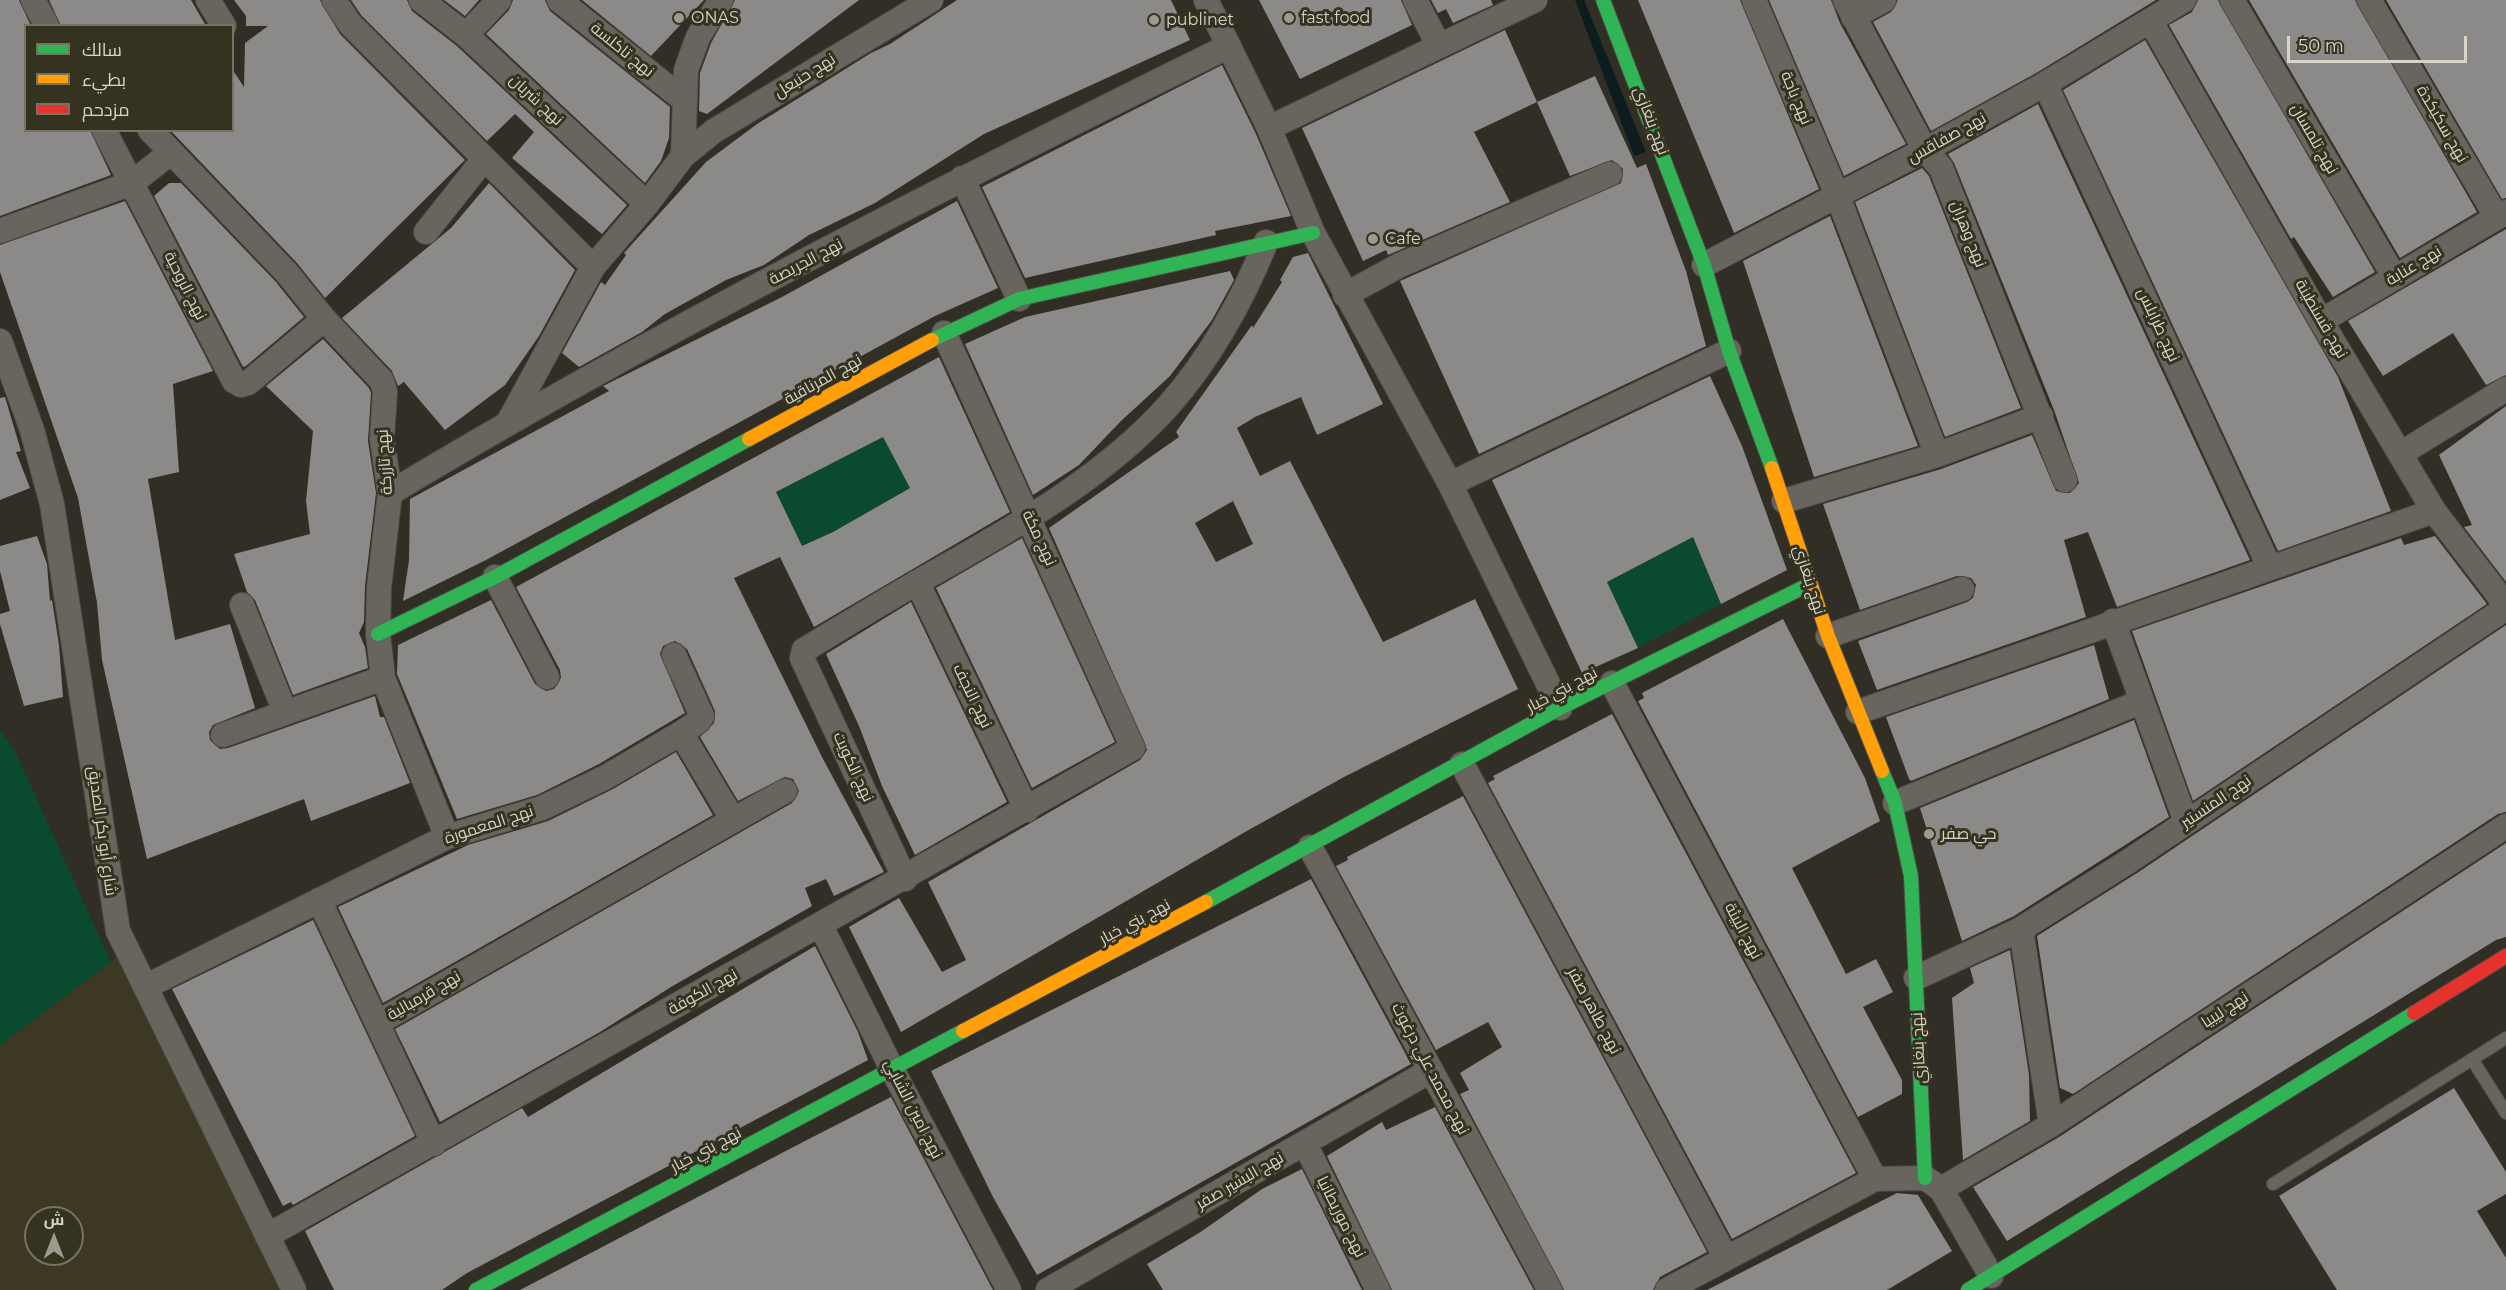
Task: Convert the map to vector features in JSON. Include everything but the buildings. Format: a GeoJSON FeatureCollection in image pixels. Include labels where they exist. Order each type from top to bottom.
{"type":"FeatureCollection","features":[{"type":"Feature","properties":{"kind":"street"},"geometry":{"type":"LineString","coordinates":[[33,0],[45,24]]}},
{"type":"Feature","properties":{"kind":"street"},"geometry":{"type":"LineString","coordinates":[[208,0],[223,24]]}},
{"type":"Feature","properties":{"kind":"street"},"geometry":{"type":"LineString","coordinates":[[334,0],[350,24],[593,267]]}},
{"type":"Feature","properties":{"kind":"street","name":"نهج شربان"},"geometry":{"type":"LineString","coordinates":[[421,0],[466,35],[647,204]]}},
{"type":"Feature","properties":{"kind":"street"},"geometry":{"type":"LineString","coordinates":[[466,35],[500,0]]}},
{"type":"Feature","properties":{"kind":"street","name":"نهج تاكلسة"},"geometry":{"type":"LineString","coordinates":[[559,0],[684,100]]}},
{"type":"Feature","properties":{"kind":"street"},"geometry":{"type":"LineString","coordinates":[[683,156],[686,70],[698,37],[721,0]]}},
{"type":"Feature","properties":{"kind":"street","name":"نهج حنبعل"},"geometry":{"type":"LineString","coordinates":[[509,421],[593,267],[647,204],[683,156],[714,131],[931,0]]}},
{"type":"Feature","properties":{"kind":"street"},"geometry":{"type":"LineString","coordinates":[[1206,0],[1269,128],[1313,233],[1450,484],[1560,708]]}},
{"type":"Feature","properties":{"kind":"street"},"geometry":{"type":"LineString","coordinates":[[1415,0],[1439,46]]}},
{"type":"Feature","properties":{"kind":"street"},"geometry":{"type":"LineString","coordinates":[[1269,128],[1536,0]]}},
{"type":"Feature","properties":{"kind":"street","name":"نهج بنغازي"},"geometry":{"type":"LineString","coordinates":[[1603,0],[1704,265],[1729,351],[1784,501],[1827,636],[1895,803],[1911,876],[1916,978],[1933,1184],[1991,1276]]}},
{"type":"Feature","properties":{"kind":"street","name":"نهج باجة"},"geometry":{"type":"LineString","coordinates":[[1754,0],[1838,197],[1937,455]]}},
{"type":"Feature","properties":{"kind":"street"},"geometry":{"type":"LineString","coordinates":[[1849,9],[1884,0]]}},
{"type":"Feature","properties":{"kind":"street","name":"نهج صفاقس"},"geometry":{"type":"LineString","coordinates":[[1704,265],[1838,197],[2045,84],[2184,0]]}},
{"type":"Feature","properties":{"kind":"street","name":"نهج تلمسان"},"geometry":{"type":"LineString","coordinates":[[2232,0],[2395,278]]}},
{"type":"Feature","properties":{"kind":"street","name":"نهج سكيكدة"},"geometry":{"type":"LineString","coordinates":[[2368,0],[2501,214]]}},
{"type":"Feature","properties":{"kind":"street","name":"نهج وهران"},"geometry":{"type":"LineString","coordinates":[[1849,9],[1925,150],[1941,168],[2065,480]]}},
{"type":"Feature","properties":{"kind":"street","name":"نهج قسنطينة"},"geometry":{"type":"LineString","coordinates":[[2151,22],[2321,321],[2434,511],[2506,606]]}},
{"type":"Feature","properties":{"kind":"street","name":"نهج الجريصة"},"geometry":{"type":"LineString","coordinates":[[390,493],[509,421],[962,178],[1229,46]]}},
{"type":"Feature","properties":{"kind":"street","name":"نهج طرابلس"},"geometry":{"type":"LineString","coordinates":[[2045,84],[2269,566]]}},
{"type":"Feature","properties":{"kind":"street","name":"نهج تازركة"},"geometry":{"type":"LineString","coordinates":[[152,132],[287,273],[324,319],[384,386],[382,439],[390,493],[379,588],[378,634],[383,678],[447,837]]}},
{"type":"Feature","properties":{"kind":"street","name":"نهج الروحية"},"geometry":{"type":"LineString","coordinates":[[108,133],[234,381],[241,385],[248,383],[324,319]]}},
{"type":"Feature","properties":{"kind":"street"},"geometry":{"type":"LineString","coordinates":[[0,231],[132,183],[170,153]]}},
{"type":"Feature","properties":{"kind":"street"},"geometry":{"type":"LineString","coordinates":[[426,232],[484,159]]}},
{"type":"Feature","properties":{"kind":"street"},"geometry":{"type":"LineString","coordinates":[[1346,295],[1400,265],[1610,174]]}},
{"type":"Feature","properties":{"kind":"street"},"geometry":{"type":"LineString","coordinates":[[962,178],[1019,299]]}},
{"type":"Feature","properties":{"kind":"street","name":"نهج عنابة"},"geometry":{"type":"LineString","coordinates":[[2321,321],[2501,214]]}},
{"type":"Feature","properties":{"kind":"street","name":"نهج المرناقية"},"geometry":{"type":"LineString","coordinates":[[378,634],[495,577],[944,333],[1019,299],[1313,233]]}},
{"type":"Feature","properties":{"kind":"street"},"geometry":{"type":"LineString","coordinates":[[917,582],[1030,518],[1128,443],[1168,405],[1216,344],[1248,287],[1266,242]]}},
{"type":"Feature","properties":{"kind":"street","name":"نهج مكة"},"geometry":{"type":"LineString","coordinates":[[944,333],[1133,743]]}},
{"type":"Feature","properties":{"kind":"street","name":"شارع أبو بكر الصديق"},"geometry":{"type":"LineString","coordinates":[[0,341],[48,483],[115,919],[122,943],[294,1290]]}},
{"type":"Feature","properties":{"kind":"street"},"geometry":{"type":"LineString","coordinates":[[1450,484],[1729,351]]}},
{"type":"Feature","properties":{"kind":"street"},"geometry":{"type":"LineString","coordinates":[[2400,454],[2506,389]]}},
{"type":"Feature","properties":{"kind":"street"},"geometry":{"type":"LineString","coordinates":[[1784,501],[1937,455],[2041,416]]}},
{"type":"Feature","properties":{"kind":"street"},"geometry":{"type":"LineString","coordinates":[[1858,712],[2269,566],[2434,511]]}},
{"type":"Feature","properties":{"kind":"street"},"geometry":{"type":"LineString","coordinates":[[495,577],[547,677]]}},
{"type":"Feature","properties":{"kind":"street","name":"نهج الكويت"},"geometry":{"type":"LineString","coordinates":[[904,879],[802,654],[804,650],[917,582]]}},
{"type":"Feature","properties":{"kind":"street","name":"نهج النجف"},"geometry":{"type":"LineString","coordinates":[[917,582],[1028,810]]}},
{"type":"Feature","properties":{"kind":"street","name":"نهج بني خيار"},"geometry":{"type":"LineString","coordinates":[[476,1290],[893,1071],[1310,847],[1560,708],[1810,584]]}},
{"type":"Feature","properties":{"kind":"street"},"geometry":{"type":"LineString","coordinates":[[1827,636],[1962,589]]}},
{"type":"Feature","properties":{"kind":"street"},"geometry":{"type":"LineString","coordinates":[[242,605],[285,712]]}},
{"type":"Feature","properties":{"kind":"street","name":"نهج المنستير"},"geometry":{"type":"LineString","coordinates":[[1916,978],[2021,929],[2129,861],[2506,606]]}},
{"type":"Feature","properties":{"kind":"street"},"geometry":{"type":"LineString","coordinates":[[2113,621],[2140,702],[2186,822]]}},
{"type":"Feature","properties":{"kind":"street","name":"نهج المعمورة"},"geometry":{"type":"LineString","coordinates":[[145,987],[447,837],[542,808],[606,777],[681,733],[699,721],[702,716],[674,655]]}},
{"type":"Feature","properties":{"kind":"street"},"geometry":{"type":"LineString","coordinates":[[223,735],[383,678]]}},
{"type":"Feature","properties":{"kind":"street","name":"نهج البيئة"},"geometry":{"type":"LineString","coordinates":[[1612,683],[1875,1179]]}},
{"type":"Feature","properties":{"kind":"street"},"geometry":{"type":"LineString","coordinates":[[1895,803],[2140,702]]}},
{"type":"Feature","properties":{"kind":"street"},"geometry":{"type":"LineString","coordinates":[[681,733],[733,820]]}},
{"type":"Feature","properties":{"kind":"street","name":"نهج الكوفة"},"geometry":{"type":"LineString","coordinates":[[267,1236],[1129,753],[1133,748],[1133,743]]}},
{"type":"Feature","properties":{"kind":"street","name":"نهج طاهر صفر"},"geometry":{"type":"LineString","coordinates":[[1462,764],[1726,1258]]}},
{"type":"Feature","properties":{"kind":"street","name":"نهج قرمبالية"},"geometry":{"type":"LineString","coordinates":[[785,791],[382,1020],[733,820],[785,791]]}},
{"type":"Feature","properties":{"kind":"street","name":"نهج ليبيا"},"geometry":{"type":"LineString","coordinates":[[1933,1184],[2050,1125],[2506,826]]}},
{"type":"Feature","properties":{"kind":"street","name":"نهج محمد علي درغوث"},"geometry":{"type":"LineString","coordinates":[[1310,847],[1550,1290]]}},
{"type":"Feature","properties":{"kind":"street"},"geometry":{"type":"LineString","coordinates":[[319,900],[382,1020],[434,1144]]}},
{"type":"Feature","properties":{"kind":"street","name":"نهج امين الشابي"},"geometry":{"type":"LineString","coordinates":[[821,926],[893,1071],[1009,1290]]}},
{"type":"Feature","properties":{"kind":"street"},"geometry":{"type":"LineString","coordinates":[[2021,929],[2050,1125]]}},
{"type":"Feature","properties":{"kind":"street"},"geometry":{"type":"LineString","coordinates":[[1968,1290],[2506,956]]}},
{"type":"Feature","properties":{"kind":"street","name":"نهج البشير صفر"},"geometry":{"type":"LineString","coordinates":[[1048,1290],[1430,1071]]}},
{"type":"Feature","properties":{"kind":"street","name":"نهج موريطانيا"},"geometry":{"type":"LineString","coordinates":[[1305,1144],[1378,1290]]}},
{"type":"Feature","properties":{"kind":"street"},"geometry":{"type":"LineString","coordinates":[[1667,1290],[1875,1179],[1933,1184]]}},
{"type":"Feature","properties":{"kind":"lane"},"geometry":{"type":"LineString","coordinates":[[2273,1184],[2506,1038]]}},
{"type":"Feature","properties":{"kind":"lane"},"geometry":{"type":"LineString","coordinates":[[2472,1059],[2506,1113]]}},
{"type":"Feature","properties":{"kind":"shaded area"},"geometry":{"type":"Polygon","coordinates":[[[1575,0],[1584,0],[1646,152],[1634,156],[1575,0]]]}},
{"type":"Feature","properties":{"kind":"shaded area"},"geometry":{"type":"Polygon","coordinates":[[[120,955],[292,1290],[0,1290],[0,1045],[120,955]]]}},
{"type":"Feature","properties":{"kind":"green space"},"geometry":{"type":"Polygon","coordinates":[[[883,437],[910,487],[833,532],[802,546],[776,492],[883,437]]]}},
{"type":"Feature","properties":{"kind":"green space"},"geometry":{"type":"Polygon","coordinates":[[[1693,537],[1721,604],[1638,648],[1607,582],[1693,537]]]}},
{"type":"Feature","properties":{"kind":"green space"},"geometry":{"type":"Polygon","coordinates":[[[0,730],[14,749],[111,962],[0,1045],[0,730]]]}},
{"type":"Feature","properties":{"kind":"traffic: fast"},"geometry":{"type":"LineString","coordinates":[[1603,0],[1704,265],[1729,351],[1772,468]]}},
{"type":"Feature","properties":{"kind":"traffic: fast"},"geometry":{"type":"LineString","coordinates":[[932,340],[1019,299],[1313,233]]}},
{"type":"Feature","properties":{"kind":"traffic: fast"},"geometry":{"type":"LineString","coordinates":[[378,634],[495,577],[749,439]]}},
{"type":"Feature","properties":{"kind":"traffic: fast"},"geometry":{"type":"LineString","coordinates":[[1206,902],[1560,708],[1810,584]]}},
{"type":"Feature","properties":{"kind":"traffic: fast"},"geometry":{"type":"LineString","coordinates":[[1882,771],[1895,803],[1911,876],[1925,1178]]}},
{"type":"Feature","properties":{"kind":"traffic: fast"},"geometry":{"type":"LineString","coordinates":[[1968,1290],[2414,1013]]}},
{"type":"Feature","properties":{"kind":"traffic: fast"},"geometry":{"type":"LineString","coordinates":[[476,1290],[963,1031]]}},
{"type":"Feature","properties":{"kind":"traffic: slow"},"geometry":{"type":"LineString","coordinates":[[749,439],[932,340]]}},
{"type":"Feature","properties":{"kind":"traffic: slow"},"geometry":{"type":"LineString","coordinates":[[1772,468],[1828,636],[1882,771]]}},
{"type":"Feature","properties":{"kind":"traffic: slow"},"geometry":{"type":"LineString","coordinates":[[963,1031],[1206,902]]}},
{"type":"Feature","properties":{"kind":"traffic: jam"},"geometry":{"type":"LineString","coordinates":[[2414,1013],[2506,956]]}},
{"type":"Feature","properties":{"kind":"place","name":"ONAS"},"geometry":{"type":"Point","coordinates":[679,18]}},
{"type":"Feature","properties":{"kind":"place","name":"fast food"},"geometry":{"type":"Point","coordinates":[1289,18]}},
{"type":"Feature","properties":{"kind":"place","name":"publinet"},"geometry":{"type":"Point","coordinates":[1154,20]}},
{"type":"Feature","properties":{"kind":"place","name":"Cafe"},"geometry":{"type":"Point","coordinates":[1373,239]}},
{"type":"Feature","properties":{"kind":"place","name":"حي صفر"},"geometry":{"type":"Point","coordinates":[1929,834]}}]}
